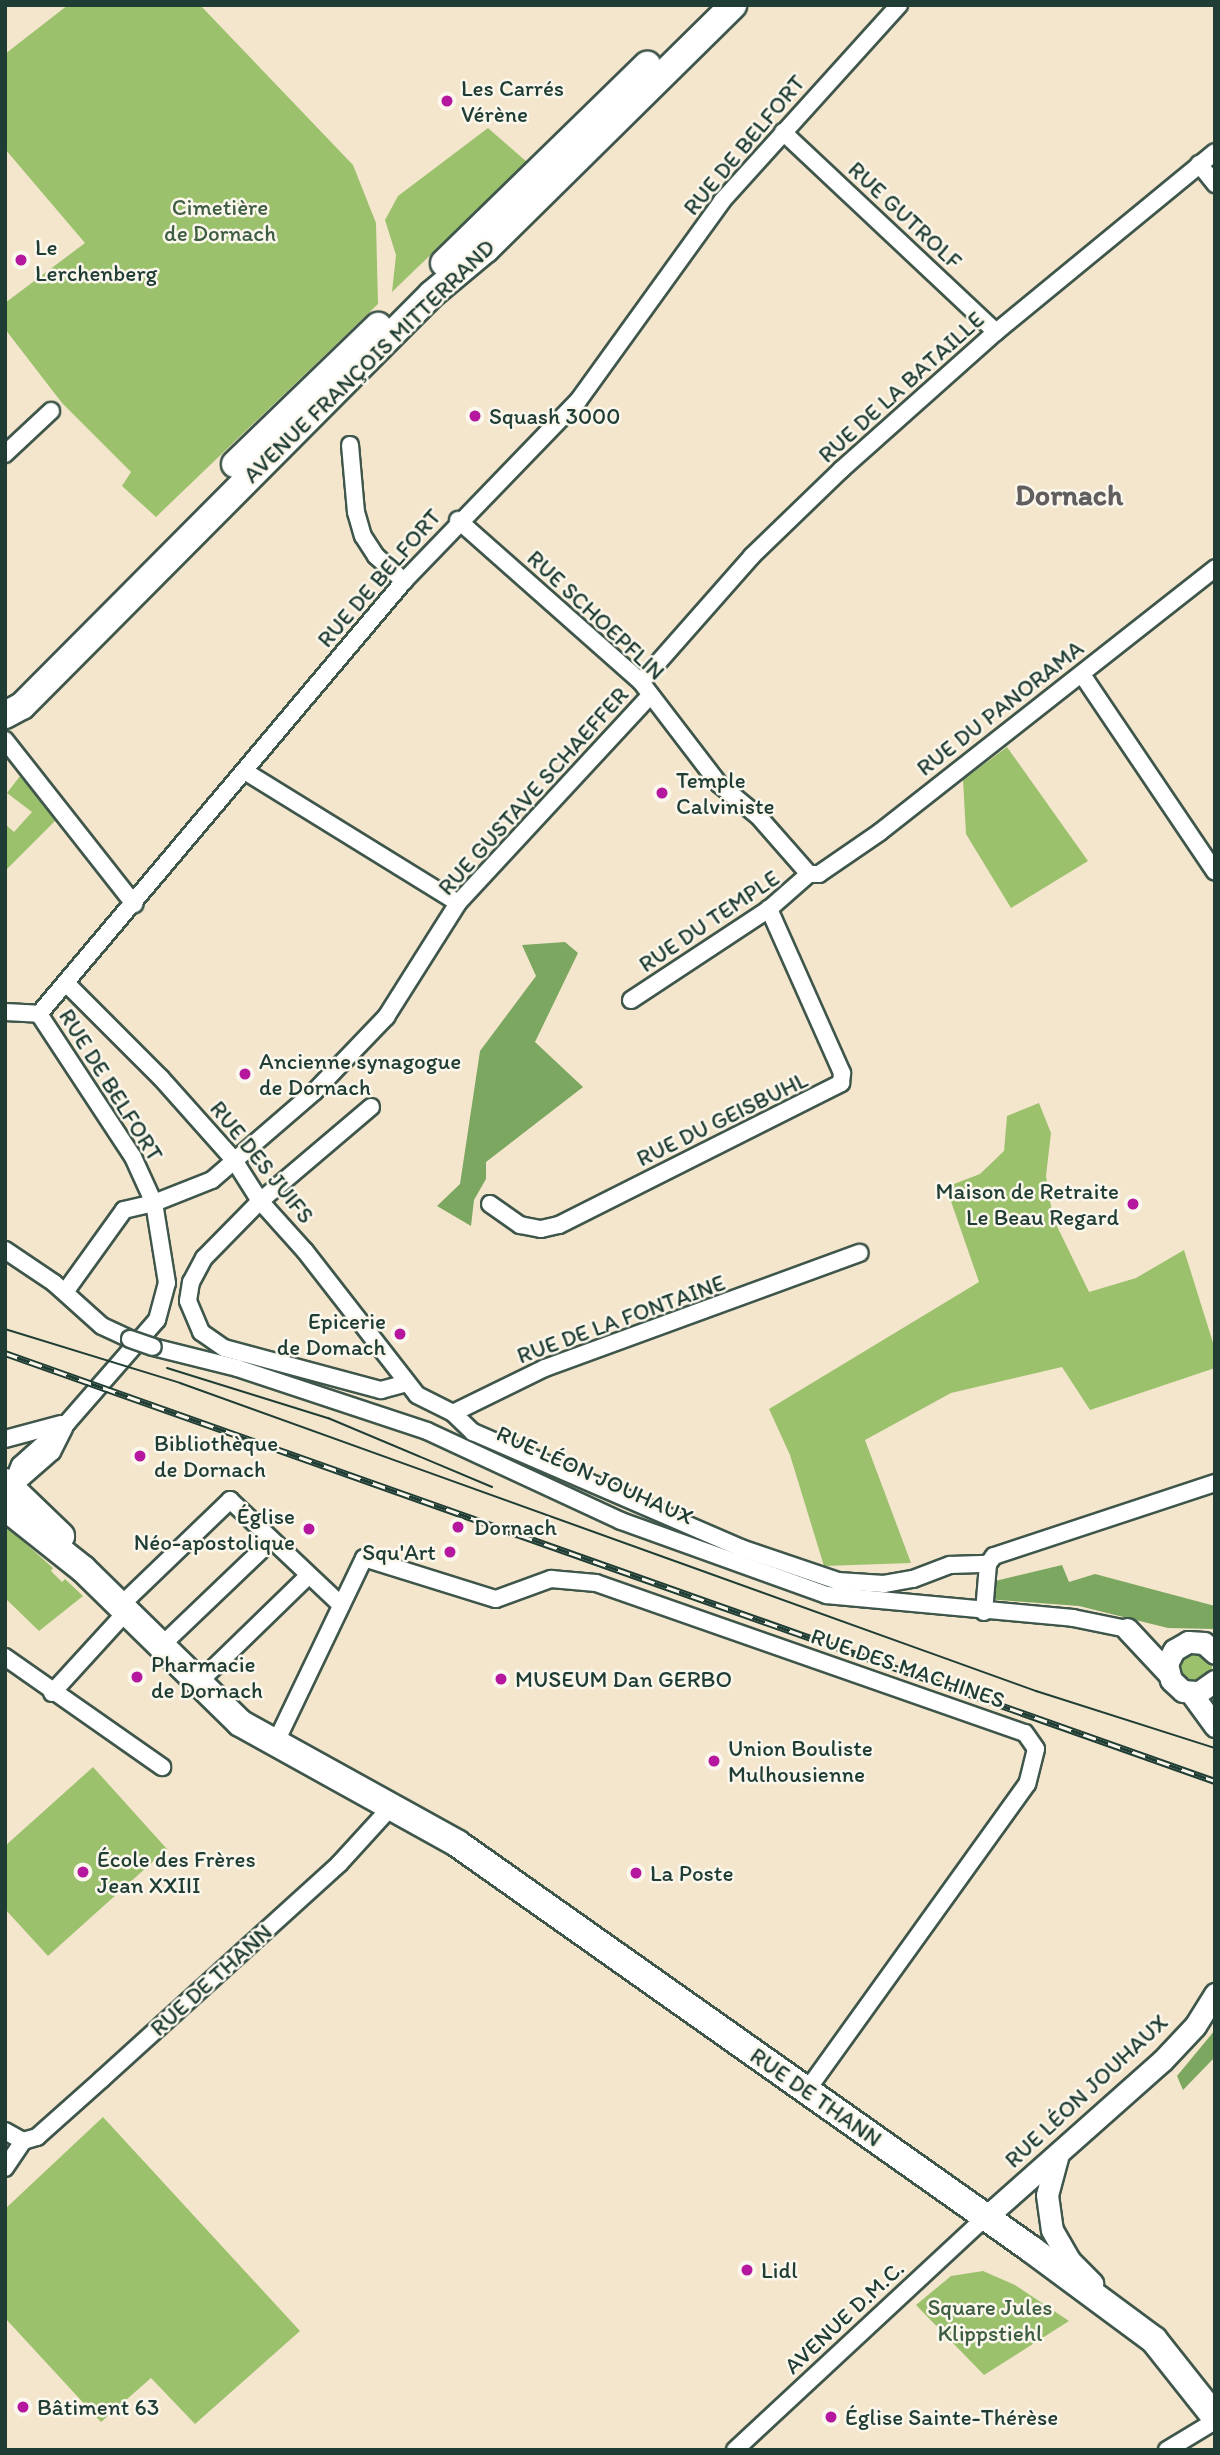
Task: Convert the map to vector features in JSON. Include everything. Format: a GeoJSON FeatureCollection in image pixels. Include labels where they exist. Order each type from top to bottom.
{"type":"FeatureCollection","features":[{"type":"Feature","properties":{"kind":"main road","name":"AVENUE FRANÇOIS MITTERRAND"},"geometry":{"type":"LineString","coordinates":[[5,699],[193,505],[708,5]]}},
{"type":"Feature","properties":{"kind":"main road","name":"AVENUE FRANÇOIS MITTERRAND"},"geometry":{"type":"LineString","coordinates":[[5,715],[22,706],[432,294],[486,249],[733,5]]}},
{"type":"Feature","properties":{"kind":"main road","name":"RUE DE THANN"},"geometry":{"type":"LineString","coordinates":[[7,1493],[240,1723],[274,1746],[458,1844],[1133,2323],[1173,2358],[1215,2419]]}},
{"type":"Feature","properties":{"kind":"street","name":"RUE DE BELFORT"},"geometry":{"type":"LineString","coordinates":[[7,1493],[20,1465],[67,1423],[149,1331],[163,1307],[166,1264],[154,1203],[133,1157],[39,1014],[246,772],[404,581],[458,520],[578,401],[722,201],[899,5]]}},
{"type":"Feature","properties":{"kind":"street","name":"RUE GUTROLF"},"geometry":{"type":"LineString","coordinates":[[783,132],[996,332]]}},
{"type":"Feature","properties":{"kind":"street","name":"RUE DE LA BATAILLE"},"geometry":{"type":"LineString","coordinates":[[641,682],[752,556],[996,332],[1215,152]]}},
{"type":"Feature","properties":{"kind":"street"},"geometry":{"type":"LineString","coordinates":[[1199,164],[1215,184]]}},
{"type":"Feature","properties":{"kind":"street"},"geometry":{"type":"LineString","coordinates":[[5,454],[51,411]]}},
{"type":"Feature","properties":{"kind":"street"},"geometry":{"type":"LineString","coordinates":[[350,445],[356,512],[363,536],[376,556],[404,581]]}},
{"type":"Feature","properties":{"kind":"street","name":"RUE SCHOEPFLIN"},"geometry":{"type":"LineString","coordinates":[[458,520],[641,682],[719,784],[758,816],[808,874]]}},
{"type":"Feature","properties":{"kind":"street","name":"RUE DU PANORAMA"},"geometry":{"type":"LineString","coordinates":[[808,874],[819,874],[880,832],[1083,676],[1092,664],[1215,568]]}},
{"type":"Feature","properties":{"kind":"street"},"geometry":{"type":"LineString","coordinates":[[1083,676],[1215,872]]}},
{"type":"Feature","properties":{"kind":"street","name":"RUE GUSTAVE SCHAEFFER"},"geometry":{"type":"LineString","coordinates":[[154,1203],[212,1180],[314,1091],[386,1017],[458,902],[650,696]]}},
{"type":"Feature","properties":{"kind":"street"},"geometry":{"type":"LineString","coordinates":[[5,740],[134,904]]}},
{"type":"Feature","properties":{"kind":"street"},"geometry":{"type":"LineString","coordinates":[[246,772],[458,902]]}},
{"type":"Feature","properties":{"kind":"street","name":"RUE DU TEMPLE"},"geometry":{"type":"LineString","coordinates":[[631,1000],[769,909],[808,874]]}},
{"type":"Feature","properties":{"kind":"street","name":"RUE DU GEISBUHL"},"geometry":{"type":"LineString","coordinates":[[490,1204],[520,1225],[541,1229],[559,1225],[841,1083],[842,1073],[769,909]]}},
{"type":"Feature","properties":{"kind":"street","name":"RUE DES JUIFS"},"geometry":{"type":"LineString","coordinates":[[67,984],[162,1078],[234,1160],[260,1201],[305,1251],[407,1383]]}},
{"type":"Feature","properties":{"kind":"street"},"geometry":{"type":"LineString","coordinates":[[5,1012],[39,1014]]}},
{"type":"Feature","properties":{"kind":"street"},"geometry":{"type":"LineString","coordinates":[[371,1107],[260,1201],[196,1269],[188,1301],[201,1332],[224,1349],[381,1390],[407,1383],[416,1395],[453,1413],[473,1432],[554,1470],[741,1548],[830,1578],[884,1584],[913,1579],[950,1564],[988,1564]]}},
{"type":"Feature","properties":{"kind":"street"},"geometry":{"type":"LineString","coordinates":[[65,1292],[124,1210],[154,1203]]}},
{"type":"Feature","properties":{"kind":"street","name":"RUE LÉON JOUHAUX"},"geometry":{"type":"LineString","coordinates":[[5,1250],[65,1292],[102,1326],[130,1339],[397,1420],[498,1461],[621,1521],[826,1595],[984,1612],[1073,1618],[1127,1629],[1180,1645],[1196,1641],[1213,1649]]}},
{"type":"Feature","properties":{"kind":"street","name":"RUE DE LA FONTAINE"},"geometry":{"type":"LineString","coordinates":[[453,1413],[545,1368],[860,1253]]}},
{"type":"Feature","properties":{"kind":"street"},"geometry":{"type":"LineString","coordinates":[[5,1439],[67,1423]]}},
{"type":"Feature","properties":{"kind":"street"},"geometry":{"type":"LineString","coordinates":[[984,1612],[988,1564],[994,1556],[1215,1483]]}},
{"type":"Feature","properties":{"kind":"street"},"geometry":{"type":"LineString","coordinates":[[52,1693],[123,1609],[230,1500],[307,1577],[341,1605],[274,1746]]}},
{"type":"Feature","properties":{"kind":"street"},"geometry":{"type":"LineString","coordinates":[[162,1646],[271,1541]]}},
{"type":"Feature","properties":{"kind":"street","name":"RUE DES MACHINES"},"geometry":{"type":"LineString","coordinates":[[341,1605],[364,1558],[496,1599],[551,1579],[596,1583],[1025,1733],[1036,1749],[1027,1784],[806,2091]]}},
{"type":"Feature","properties":{"kind":"street"},"geometry":{"type":"LineString","coordinates":[[199,1682],[307,1577]]}},
{"type":"Feature","properties":{"kind":"street"},"geometry":{"type":"LineString","coordinates":[[1127,1629],[1168,1673],[1176,1686],[1191,1693],[1215,1726]]}},
{"type":"Feature","properties":{"kind":"street"},"geometry":{"type":"LineString","coordinates":[[1168,1673],[1170,1657],[1180,1645]]}},
{"type":"Feature","properties":{"kind":"street"},"geometry":{"type":"LineString","coordinates":[[5,1657],[52,1693],[162,1767]]}},
{"type":"Feature","properties":{"kind":"street"},"geometry":{"type":"LineString","coordinates":[[1191,1693],[1214,1683],[1215,1712]]}},
{"type":"Feature","properties":{"kind":"street","name":"RUE DE THANN"},"geometry":{"type":"LineString","coordinates":[[23,2141],[37,2137],[339,1864],[391,1807]]}},
{"type":"Feature","properties":{"kind":"street","name":"RUE LÉON JOUHAUX"},"geometry":{"type":"LineString","coordinates":[[985,2218],[1162,2061],[1195,2026],[1215,1994]]}},
{"type":"Feature","properties":{"kind":"street"},"geometry":{"type":"LineString","coordinates":[[5,2131],[23,2141],[5,2168]]}},
{"type":"Feature","properties":{"kind":"street"},"geometry":{"type":"LineString","coordinates":[[1058,2154],[1047,2194],[1052,2230],[1069,2260],[1133,2323]]}},
{"type":"Feature","properties":{"kind":"street","name":"AVENUE D.M.C."},"geometry":{"type":"LineString","coordinates":[[737,2449],[985,2218]]}},
{"type":"Feature","properties":{"kind":"street"},"geometry":{"type":"LineString","coordinates":[[1167,2450],[1215,2419]]}},
{"type":"Feature","properties":{"kind":"green space","name":"Cimetière de Dornach"},"geometry":{"type":"Polygon","coordinates":[[[68,5],[200,5],[353,165],[376,223],[378,304],[156,517],[122,486],[131,472],[62,403],[5,329],[5,303],[85,243],[5,149],[5,54],[68,5]]]}},
{"type":"Feature","properties":{"kind":"green space"},"geometry":{"type":"Polygon","coordinates":[[[488,128],[527,162],[392,292],[396,255],[385,220],[398,196],[488,128]]]}},
{"type":"Feature","properties":{"kind":"green space"},"geometry":{"type":"Polygon","coordinates":[[[1007,747],[1088,861],[1011,908],[966,834],[963,780],[1007,747]]]}},
{"type":"Feature","properties":{"kind":"green space"},"geometry":{"type":"Polygon","coordinates":[[[20,776],[56,820],[5,871],[5,824],[14,832],[32,812],[7,793],[20,776]]]}},
{"type":"Feature","properties":{"kind":"green space"},"geometry":{"type":"Polygon","coordinates":[[[565,942],[578,953],[535,1042],[583,1087],[486,1162],[486,1179],[474,1200],[471,1226],[437,1206],[460,1184],[480,1051],[536,976],[522,945],[565,942]]]}},
{"type":"Feature","properties":{"kind":"green space"},"geometry":{"type":"Polygon","coordinates":[[[1039,1103],[1051,1133],[1046,1176],[1053,1218],[1089,1292],[1136,1278],[1184,1250],[1215,1349],[1215,1368],[1090,1410],[1062,1367],[951,1393],[865,1440],[911,1563],[824,1566],[790,1455],[769,1409],[979,1282],[946,1187],[980,1174],[1004,1151],[1007,1116],[1039,1103]]]}},
{"type":"Feature","properties":{"kind":"green space"},"geometry":{"type":"Polygon","coordinates":[[[5,1525],[53,1568],[51,1571],[62,1582],[65,1579],[83,1596],[39,1631],[5,1598],[5,1525]]]}},
{"type":"Feature","properties":{"kind":"green space"},"geometry":{"type":"Polygon","coordinates":[[[1062,1565],[1069,1582],[1095,1574],[1215,1606],[1215,1629],[1168,1628],[1079,1606],[986,1599],[987,1583],[1062,1565]]]}},
{"type":"Feature","properties":{"kind":"green space"},"geometry":{"type":"Polygon","coordinates":[[[1195,1650],[1207,1655],[1212,1667],[1207,1679],[1195,1684],[1183,1679],[1178,1667],[1183,1655],[1195,1650]]]}},
{"type":"Feature","properties":{"kind":"green space"},"geometry":{"type":"Polygon","coordinates":[[[93,1767],[167,1849],[48,1956],[5,1909],[5,1846],[93,1767]]]}},
{"type":"Feature","properties":{"kind":"green space"},"geometry":{"type":"Polygon","coordinates":[[[1215,2030],[1215,2057],[1183,2090],[1177,2076],[1215,2030]]]}},
{"type":"Feature","properties":{"kind":"green space"},"geometry":{"type":"Polygon","coordinates":[[[103,2117],[300,2331],[195,2424],[151,2378],[101,2422],[5,2318],[5,2209],[103,2117]]]}},
{"type":"Feature","properties":{"kind":"green space","name":"Square Jules Klippstiehl"},"geometry":{"type":"Polygon","coordinates":[[[983,2271],[1015,2285],[1069,2321],[984,2375],[916,2305],[951,2276],[983,2271]]]}},
{"type":"Feature","properties":{"kind":"tram line"},"geometry":{"type":"LineString","coordinates":[[5,1329],[180,1383],[1036,1691],[1215,1748]]}},
{"type":"Feature","properties":{"kind":"tram line"},"geometry":{"type":"LineString","coordinates":[[167,1368],[328,1418],[492,1487]]}},
{"type":"Feature","properties":{"kind":"railway"},"geometry":{"type":"LineString","coordinates":[[5,1353],[1215,1781]]}},
{"type":"Feature","properties":{"kind":"place","name":"Les Carrés Vérène"},"geometry":{"type":"Point","coordinates":[447,101]}},
{"type":"Feature","properties":{"kind":"place","name":"Le Lerchenberg"},"geometry":{"type":"Point","coordinates":[21,260]}},
{"type":"Feature","properties":{"kind":"place","name":"Squash 3000"},"geometry":{"type":"Point","coordinates":[475,416]}},
{"type":"Feature","properties":{"kind":"place","name":"Temple Calviniste"},"geometry":{"type":"Point","coordinates":[662,793]}},
{"type":"Feature","properties":{"kind":"place","name":"Ancienne synagogue de Dornach"},"geometry":{"type":"Point","coordinates":[245,1074]}},
{"type":"Feature","properties":{"kind":"place","name":"Maison de Retraite Le Beau Regard"},"geometry":{"type":"Point","coordinates":[1133,1204]}},
{"type":"Feature","properties":{"kind":"place","name":"Epicerie de Domach"},"geometry":{"type":"Point","coordinates":[400,1334]}},
{"type":"Feature","properties":{"kind":"place","name":"Bibliothèque de Dornach"},"geometry":{"type":"Point","coordinates":[140,1456]}},
{"type":"Feature","properties":{"kind":"place","name":"Dornach"},"geometry":{"type":"Point","coordinates":[458,1527]}},
{"type":"Feature","properties":{"kind":"place","name":"Église Néo-apostolique"},"geometry":{"type":"Point","coordinates":[309,1529]}},
{"type":"Feature","properties":{"kind":"place","name":"Squ'Art"},"geometry":{"type":"Point","coordinates":[450,1552]}},
{"type":"Feature","properties":{"kind":"place","name":"Pharmacie de Dornach"},"geometry":{"type":"Point","coordinates":[137,1677]}},
{"type":"Feature","properties":{"kind":"place","name":"MUSEUM Dan GERBO"},"geometry":{"type":"Point","coordinates":[501,1679]}},
{"type":"Feature","properties":{"kind":"place","name":"Union Bouliste Mulhousienne"},"geometry":{"type":"Point","coordinates":[714,1761]}},
{"type":"Feature","properties":{"kind":"place","name":"École des Frères Jean XXIII"},"geometry":{"type":"Point","coordinates":[83,1872]}},
{"type":"Feature","properties":{"kind":"place","name":"La Poste"},"geometry":{"type":"Point","coordinates":[636,1873]}},
{"type":"Feature","properties":{"kind":"place","name":"Lidl"},"geometry":{"type":"Point","coordinates":[747,2270]}},
{"type":"Feature","properties":{"kind":"place","name":"Bâtiment 63"},"geometry":{"type":"Point","coordinates":[23,2407]}},
{"type":"Feature","properties":{"kind":"place","name":"Église Sainte-Thérèse"},"geometry":{"type":"Point","coordinates":[831,2417]}},
{"type":"Feature","properties":{"kind":"district","name":"Dornach"},"geometry":{"type":"Point","coordinates":[1069,495]}}]}
